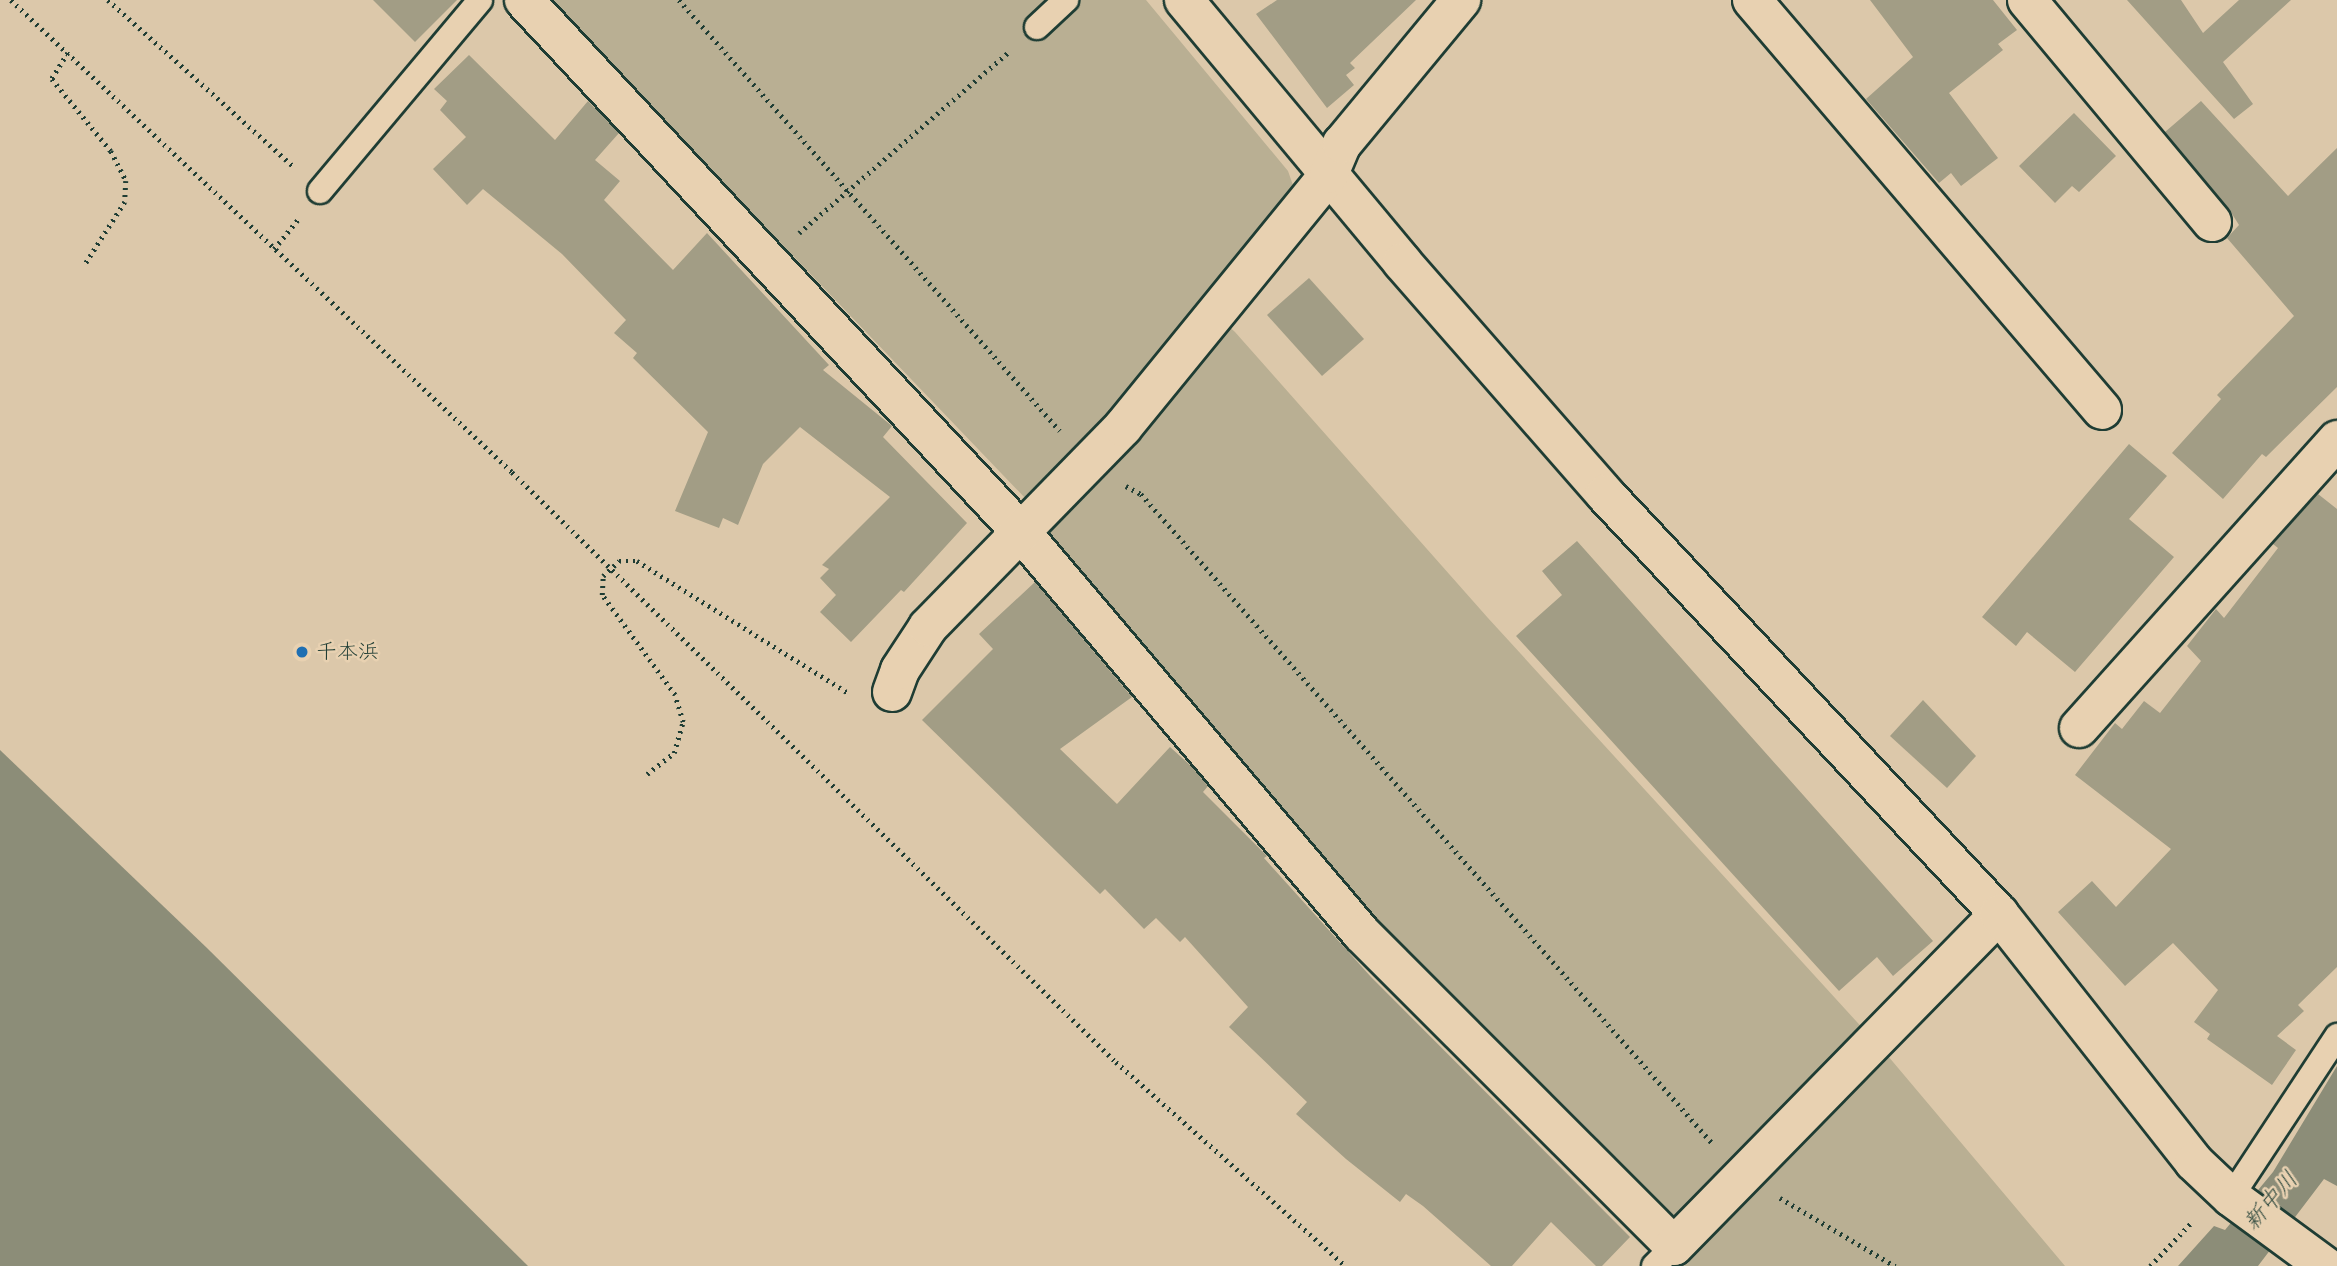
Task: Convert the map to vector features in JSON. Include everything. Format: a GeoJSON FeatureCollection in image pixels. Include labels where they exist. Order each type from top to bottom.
{"type":"FeatureCollection","features":[{"type":"Feature","properties":{"kind":"street"},"geometry":{"type":"LineString","coordinates":[[524,0],[1021,532],[1362,934],[1664,1256],[1999,914]]}},
{"type":"Feature","properties":{"kind":"street"},"geometry":{"type":"LineString","coordinates":[[1184,0],[1329,174],[1605,494],[1999,914],[2194,1163],[2235,1200],[2325,1266]]}},
{"type":"Feature","properties":{"kind":"street"},"geometry":{"type":"LineString","coordinates":[[892,692],[909,654],[928,627],[1123,427],[1329,174],[1342,144],[1461,0]]}},
{"type":"Feature","properties":{"kind":"street"},"geometry":{"type":"LineString","coordinates":[[1752,0],[2102,410]]}},
{"type":"Feature","properties":{"kind":"street"},"geometry":{"type":"LineString","coordinates":[[2027,0],[2212,222]]}},
{"type":"Feature","properties":{"kind":"street"},"geometry":{"type":"LineString","coordinates":[[2079,728],[2337,440]]}},
{"type":"Feature","properties":{"kind":"lane"},"geometry":{"type":"LineString","coordinates":[[320,191],[480,0]]}},
{"type":"Feature","properties":{"kind":"lane"},"geometry":{"type":"LineString","coordinates":[[1037,27],[1066,0]]}},
{"type":"Feature","properties":{"kind":"lane"},"geometry":{"type":"LineString","coordinates":[[2235,1200],[2337,1036]]}},
{"type":"Feature","properties":{"kind":"path"},"geometry":{"type":"LineString","coordinates":[[11,0],[610,568],[1116,1062],[1346,1266]]}},
{"type":"Feature","properties":{"kind":"path"},"geometry":{"type":"LineString","coordinates":[[108,0],[320,191]]}},
{"type":"Feature","properties":{"kind":"path"},"geometry":{"type":"LineString","coordinates":[[679,0],[1065,437]]}},
{"type":"Feature","properties":{"kind":"path"},"geometry":{"type":"LineString","coordinates":[[767,260],[850,194],[1037,27]]}},
{"type":"Feature","properties":{"kind":"path"},"geometry":{"type":"LineString","coordinates":[[68,53],[52,79],[111,151],[126,181],[125,202],[84,266]]}},
{"type":"Feature","properties":{"kind":"path"},"geometry":{"type":"LineString","coordinates":[[274,248],[285,236]]}},
{"type":"Feature","properties":{"kind":"path"},"geometry":{"type":"LineString","coordinates":[[1123,484],[1141,494],[1741,1176],[1895,1266]]}},
{"type":"Feature","properties":{"kind":"path"},"geometry":{"type":"LineString","coordinates":[[647,774],[674,752],[683,722],[674,695],[602,595],[600,586],[610,568],[619,561],[637,561],[846,693],[862,698],[892,692]]}},
{"type":"Feature","properties":{"kind":"path"},"geometry":{"type":"LineString","coordinates":[[2150,1266],[2204,1210],[2235,1200]]}},
{"type":"Feature","properties":{"kind":"shaded area"},"geometry":{"type":"Polygon","coordinates":[[[548,0],[1146,0],[1288,171],[1295,191],[1200,300],[1235,332],[1488,618],[1888,1056],[2065,1266],[1682,1266],[1699,1247],[1407,959],[1052,544],[1049,523],[548,0]]]}},
{"type":"Feature","properties":{"kind":"water"},"geometry":{"type":"Polygon","coordinates":[[[0,750],[207,948],[528,1266],[0,1266],[0,750]]]}},
{"type":"Feature","properties":{"kind":"water","name":"新中川"},"geometry":{"type":"Polygon","coordinates":[[[2337,1066],[2337,1186],[2324,1179],[2258,1266],[2178,1266],[2214,1226],[2225,1230],[2273,1172],[2337,1066]]]}},
{"type":"Feature","properties":{"kind":"building"},"geometry":{"type":"Polygon","coordinates":[[[373,0],[457,0],[415,42],[373,0]]]}},
{"type":"Feature","properties":{"kind":"building"},"geometry":{"type":"Polygon","coordinates":[[[1277,0],[1416,0],[1350,63],[1355,68],[1346,75],[1354,85],[1327,108],[1256,14],[1277,0]]]}},
{"type":"Feature","properties":{"kind":"building"},"geometry":{"type":"Polygon","coordinates":[[[1870,0],[1993,0],[2017,30],[1998,44],[2003,50],[1949,93],[1998,158],[1961,186],[1951,173],[1939,183],[1866,99],[1913,57],[1870,0]]]}},
{"type":"Feature","properties":{"kind":"building"},"geometry":{"type":"Polygon","coordinates":[[[2127,0],[2181,0],[2203,33],[2239,0],[2291,0],[2223,62],[2253,104],[2234,119],[2127,0]]]}},
{"type":"Feature","properties":{"kind":"building"},"geometry":{"type":"Polygon","coordinates":[[[469,55],[555,140],[588,101],[619,133],[595,160],[620,181],[604,200],[673,270],[707,233],[829,365],[823,370],[892,426],[883,437],[967,523],[904,592],[901,590],[851,642],[820,612],[836,595],[820,578],[829,569],[822,565],[890,497],[800,427],[763,464],[738,525],[723,518],[719,528],[675,511],[708,432],[633,358],[637,353],[614,333],[626,320],[562,254],[483,189],[467,205],[433,169],[466,137],[440,110],[447,101],[434,89],[469,55]]]}},
{"type":"Feature","properties":{"kind":"building"},"geometry":{"type":"Polygon","coordinates":[[[2201,101],[2288,196],[2337,148],[2337,387],[2266,457],[2262,454],[2223,499],[2172,453],[2221,399],[2217,395],[2294,316],[2227,238],[2239,225],[2229,209],[2165,132],[2201,101]]]}},
{"type":"Feature","properties":{"kind":"building"},"geometry":{"type":"Polygon","coordinates":[[[2074,113],[2116,156],[2079,192],[2072,186],[2055,203],[2019,166],[2074,113]]]}},
{"type":"Feature","properties":{"kind":"building"},"geometry":{"type":"Polygon","coordinates":[[[1309,278],[1364,339],[1322,376],[1267,315],[1309,278]]]}},
{"type":"Feature","properties":{"kind":"building"},"geometry":{"type":"Polygon","coordinates":[[[2129,444],[2167,476],[2129,519],[2174,557],[2075,672],[2027,632],[2016,646],[1982,617],[2129,444]]]}},
{"type":"Feature","properties":{"kind":"building"},"geometry":{"type":"Polygon","coordinates":[[[2318,494],[2337,509],[2337,967],[2298,1005],[2304,1011],[2277,1036],[2296,1050],[2272,1085],[2207,1039],[2210,1034],[2194,1022],[2218,990],[2173,943],[2125,986],[2058,912],[2092,881],[2116,907],[2171,849],[2075,775],[2115,723],[2122,729],[2144,701],[2160,713],[2201,661],[2187,646],[2216,609],[2224,618],[2278,548],[2273,544],[2318,494]]]}},
{"type":"Feature","properties":{"kind":"building"},"geometry":{"type":"Polygon","coordinates":[[[1577,541],[1933,941],[1893,976],[1877,957],[1839,991],[1516,636],[1562,595],[1542,571],[1577,541]]]}},
{"type":"Feature","properties":{"kind":"building"},"geometry":{"type":"Polygon","coordinates":[[[1035,582],[1132,697],[1060,749],[1117,804],[1170,747],[1191,766],[1208,786],[1203,792],[1267,856],[1264,858],[1371,977],[1630,1237],[1602,1266],[1596,1266],[1551,1222],[1512,1266],[1491,1266],[1423,1206],[1406,1194],[1400,1202],[1346,1159],[1296,1114],[1307,1102],[1229,1027],[1248,1007],[1185,937],[1180,942],[1156,918],[1144,929],[1105,889],[1100,894],[922,720],[993,649],[979,634],[1035,582]]]}},
{"type":"Feature","properties":{"kind":"building"},"geometry":{"type":"Polygon","coordinates":[[[1923,700],[1976,756],[1947,788],[1890,736],[1923,700]]]}},
{"type":"Feature","properties":{"kind":"place","name":"千本浜"},"geometry":{"type":"Point","coordinates":[302,652]}}]}
